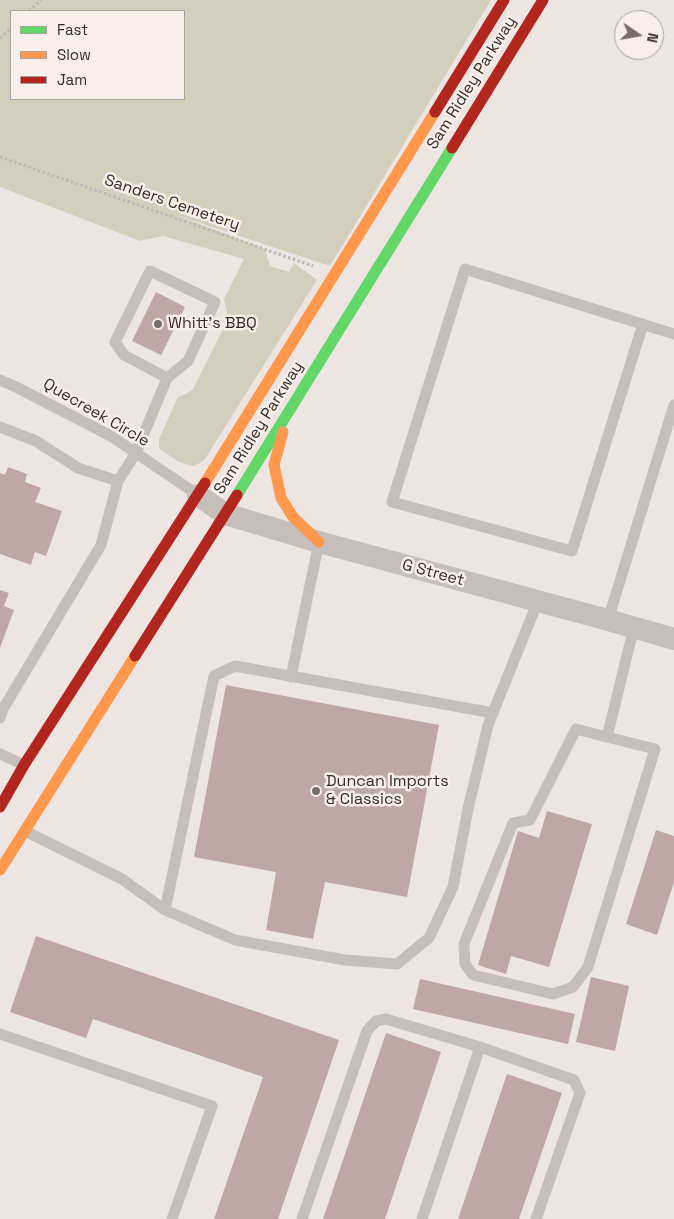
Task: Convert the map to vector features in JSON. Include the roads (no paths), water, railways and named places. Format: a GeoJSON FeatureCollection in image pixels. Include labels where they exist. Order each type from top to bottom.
{"type":"FeatureCollection","features":[{"type":"Feature","properties":{"kind":"main road","name":"Sam Ridley Parkway"},"geometry":{"type":"LineString","coordinates":[[0,807],[24,765],[198,495],[504,0]]}},
{"type":"Feature","properties":{"kind":"main road","name":"Sam Ridley Parkway"},"geometry":{"type":"LineString","coordinates":[[0,870],[225,514],[543,0]]}},
{"type":"Feature","properties":{"kind":"main road"},"geometry":{"type":"LineString","coordinates":[[288,412],[274,465],[281,498],[293,517],[319,542]]}},
{"type":"Feature","properties":{"kind":"street","name":"G Street"},"geometry":{"type":"LineString","coordinates":[[198,495],[225,514],[319,542],[674,639]]}},
{"type":"Feature","properties":{"kind":"lane"},"geometry":{"type":"LineString","coordinates":[[643,324],[572,551],[392,502],[465,269],[643,324],[674,334]]}},
{"type":"Feature","properties":{"kind":"lane"},"geometry":{"type":"LineString","coordinates":[[1,711],[101,545],[118,481],[136,453],[167,378],[188,361],[215,302],[150,271],[115,342],[124,355],[167,378]]}},
{"type":"Feature","properties":{"kind":"lane","name":"Quecreek Circle"},"geometry":{"type":"LineString","coordinates":[[0,380],[111,436],[198,495]]}},
{"type":"Feature","properties":{"kind":"lane"},"geometry":{"type":"LineString","coordinates":[[608,620],[674,405]]}},
{"type":"Feature","properties":{"kind":"lane"},"geometry":{"type":"LineString","coordinates":[[0,427],[36,441],[78,468],[118,481]]}},
{"type":"Feature","properties":{"kind":"lane"},"geometry":{"type":"LineString","coordinates":[[291,676],[319,542]]}},
{"type":"Feature","properties":{"kind":"lane"},"geometry":{"type":"LineString","coordinates":[[25,831],[122,879],[165,910],[235,940],[345,960],[397,964],[429,938],[453,887],[468,809],[488,725],[538,601]]}},
{"type":"Feature","properties":{"kind":"lane"},"geometry":{"type":"LineString","coordinates":[[607,738],[634,627]]}},
{"type":"Feature","properties":{"kind":"lane"},"geometry":{"type":"LineString","coordinates":[[165,910],[214,676],[235,666],[493,713]]}},
{"type":"Feature","properties":{"kind":"lane"},"geometry":{"type":"LineString","coordinates":[[576,729],[607,738],[655,749],[588,967],[573,987],[553,994],[473,975],[465,964],[464,944],[513,823],[530,820],[576,729]]}},
{"type":"Feature","properties":{"kind":"lane"},"geometry":{"type":"LineString","coordinates":[[0,754],[24,765]]}},
{"type":"Feature","properties":{"kind":"lane"},"geometry":{"type":"LineString","coordinates":[[302,1219],[366,1031],[376,1021],[386,1019],[574,1080],[580,1092],[536,1219]]}},
{"type":"Feature","properties":{"kind":"lane"},"geometry":{"type":"LineString","coordinates":[[0,1034],[212,1106],[172,1219]]}},
{"type":"Feature","properties":{"kind":"lane"},"geometry":{"type":"LineString","coordinates":[[422,1219],[480,1048]]}},
{"type":"Feature","properties":{"kind":"place","name":"Whitt's BBQ"},"geometry":{"type":"Point","coordinates":[158,324]}},
{"type":"Feature","properties":{"kind":"place","name":"Duncan Imports & Classics"},"geometry":{"type":"Point","coordinates":[316,791]}}]}
